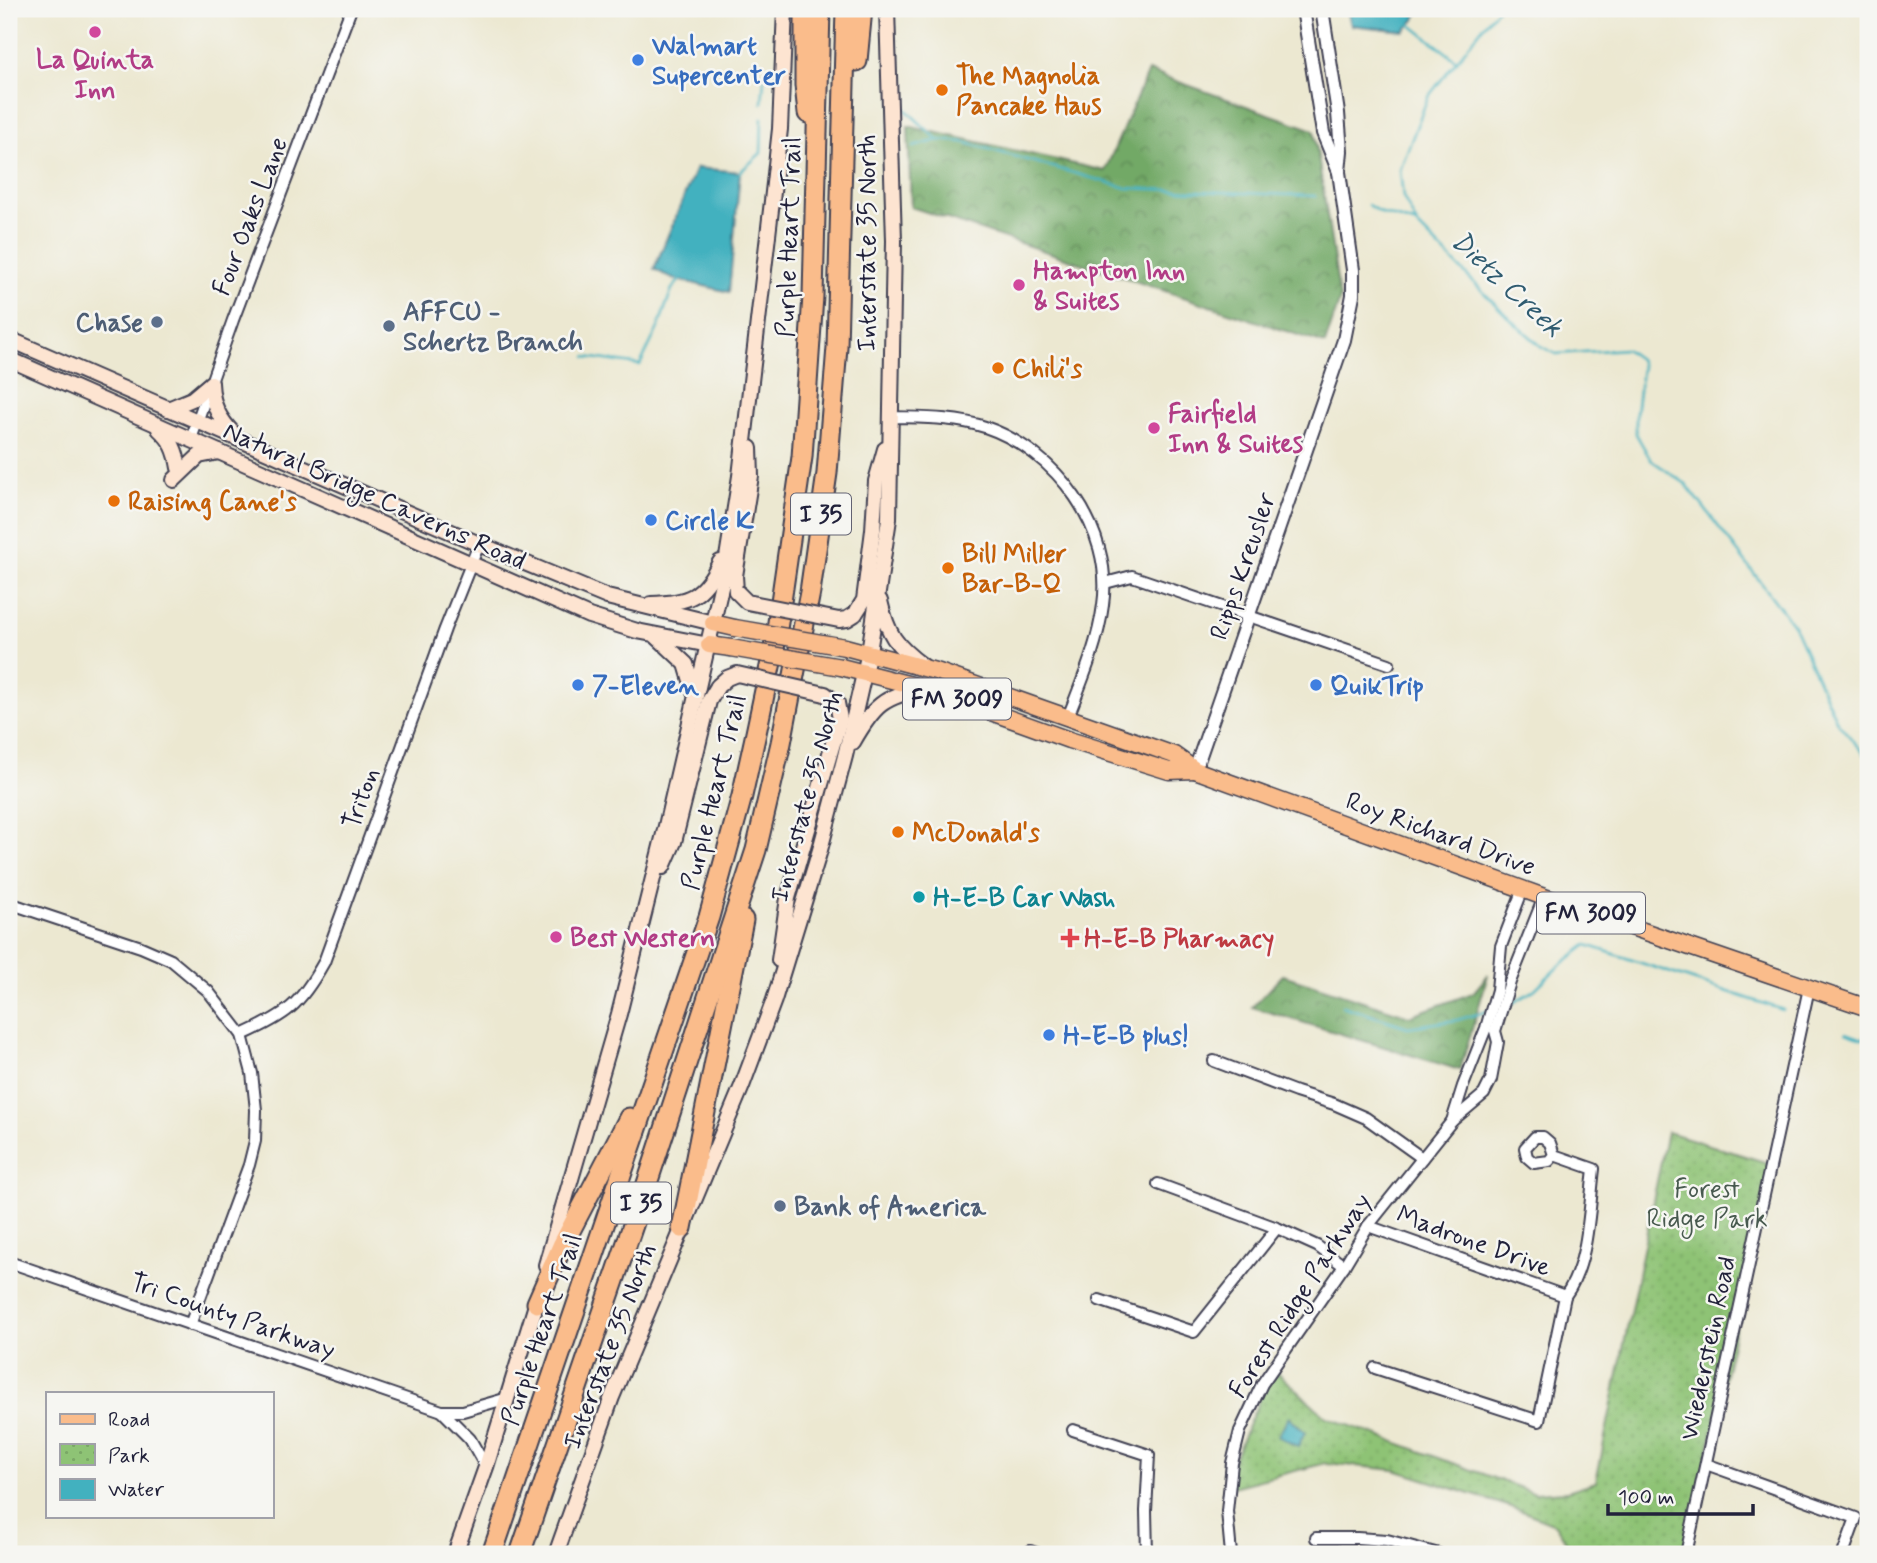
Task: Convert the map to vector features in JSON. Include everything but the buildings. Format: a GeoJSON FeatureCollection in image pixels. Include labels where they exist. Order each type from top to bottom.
{"type":"FeatureCollection","features":[{"type":"Feature","properties":{"kind":"highway"},"geometry":{"type":"LineString","coordinates":[[804,9],[805,85],[816,193]]}},
{"type":"Feature","properties":{"kind":"highway","name":"Purple Heart Trail"},"geometry":{"type":"LineString","coordinates":[[492,1554],[709,917],[742,796],[775,643],[802,457],[813,296],[820,9]]}},
{"type":"Feature","properties":{"kind":"highway","name":"Purple Heart Trail"},"geometry":{"type":"LineString","coordinates":[[520,1554],[643,1196],[756,850],[791,697],[827,473],[837,347],[846,9]]}},
{"type":"Feature","properties":{"kind":"highway"},"geometry":{"type":"LineString","coordinates":[[843,173],[862,9]]}},
{"type":"Feature","properties":{"kind":"highway"},"geometry":{"type":"LineString","coordinates":[[682,1228],[740,943],[756,850]]}},
{"type":"Feature","properties":{"kind":"highway"},"geometry":{"type":"LineString","coordinates":[[537,1303],[562,1246],[666,1042]]}},
{"type":"Feature","properties":{"kind":"main road"},"geometry":{"type":"LineString","coordinates":[[455,1554],[508,1398],[537,1303],[576,1157],[611,1046],[709,645],[740,476],[780,129],[785,9]]}},
{"type":"Feature","properties":{"kind":"main road","name":"Interstate 35 North"},"geometry":{"type":"LineString","coordinates":[[556,1554],[612,1397],[742,1086],[774,1000],[820,850],[869,652],[889,519],[894,241],[887,9]]}},
{"type":"Feature","properties":{"kind":"main road","name":"Natural Bridge Caverns Road"},"geometry":{"type":"LineString","coordinates":[[9,339],[607,597],[713,623]]}},
{"type":"Feature","properties":{"kind":"main road","name":"Natural Bridge Caverns Road"},"geometry":{"type":"LineString","coordinates":[[9,359],[589,616],[654,634],[864,671]]}},
{"type":"Feature","properties":{"kind":"main road"},"geometry":{"type":"LineString","coordinates":[[749,380],[751,476],[735,576],[736,591],[747,602],[839,620],[855,614],[864,600],[876,481],[890,424]]}},
{"type":"Feature","properties":{"kind":"main road"},"geometry":{"type":"LineString","coordinates":[[168,409],[192,399],[211,383]]}},
{"type":"Feature","properties":{"kind":"main road"},"geometry":{"type":"LineString","coordinates":[[211,383],[215,408],[221,421],[238,439]]}},
{"type":"Feature","properties":{"kind":"main road"},"geometry":{"type":"LineString","coordinates":[[150,422],[171,440],[177,474],[199,456],[220,452]]}},
{"type":"Feature","properties":{"kind":"main road"},"geometry":{"type":"LineString","coordinates":[[632,605],[680,603],[693,597],[712,579],[729,545]]}},
{"type":"Feature","properties":{"kind":"main road"},"geometry":{"type":"LineString","coordinates":[[879,594],[890,634],[902,651],[924,667]]}},
{"type":"Feature","properties":{"kind":"main road","name":"FM 3009"},"geometry":{"type":"LineString","coordinates":[[713,623],[869,652]]}},
{"type":"Feature","properties":{"kind":"main road"},"geometry":{"type":"LineString","coordinates":[[654,634],[686,664],[696,697]]}},
{"type":"Feature","properties":{"kind":"main road","name":"Roy Richard Drive"},"geometry":{"type":"LineString","coordinates":[[869,652],[924,667],[1068,717],[1174,755],[1195,770],[1544,897],[1868,1008]]}},
{"type":"Feature","properties":{"kind":"main road","name":"Roy Richard Drive"},"geometry":{"type":"LineString","coordinates":[[864,671],[927,689],[1069,740],[1169,771],[1195,770]]}},
{"type":"Feature","properties":{"kind":"main road"},"geometry":{"type":"LineString","coordinates":[[649,897],[674,842],[709,701],[718,686],[737,674],[825,694],[837,704],[840,719],[788,898],[774,1000]]}},
{"type":"Feature","properties":{"kind":"main road"},"geometry":{"type":"LineString","coordinates":[[845,756],[867,718],[887,698],[903,692],[927,689]]}},
{"type":"Feature","properties":{"kind":"street","name":"Four Oaks Lane"},"geometry":{"type":"LineString","coordinates":[[191,439],[351,9]]}},
{"type":"Feature","properties":{"kind":"street","name":"Ripps Kreusler"},"geometry":{"type":"LineString","coordinates":[[1303,9],[1323,133],[1339,172]]}},
{"type":"Feature","properties":{"kind":"street","name":"Ripps Kreusler"},"geometry":{"type":"LineString","coordinates":[[1195,770],[1349,319],[1353,270],[1339,172],[1341,150],[1338,113],[1322,9]]}},
{"type":"Feature","properties":{"kind":"street"},"geometry":{"type":"LineString","coordinates":[[890,424],[944,419],[981,426],[1016,441],[1071,491],[1084,511],[1098,545],[1105,583],[1104,604],[1092,652],[1068,717]]}},
{"type":"Feature","properties":{"kind":"street","name":"Triton"},"geometry":{"type":"LineString","coordinates":[[243,1035],[291,1009],[303,997],[324,962],[479,544]]}},
{"type":"Feature","properties":{"kind":"street"},"geometry":{"type":"LineString","coordinates":[[1105,583],[1132,576],[1389,664]]}},
{"type":"Feature","properties":{"kind":"street","name":"Forest Ridge Parkway"},"geometry":{"type":"LineString","coordinates":[[1231,1554],[1227,1511],[1232,1463],[1240,1431],[1262,1384],[1344,1266],[1368,1226],[1452,1121],[1483,1094],[1491,1080],[1498,1042],[1491,1030],[1501,946],[1523,889]]}},
{"type":"Feature","properties":{"kind":"street","name":"Forest Ridge Parkway"},"geometry":{"type":"LineString","coordinates":[[1452,1121],[1463,1086],[1491,1030],[1544,897]]}},
{"type":"Feature","properties":{"kind":"street"},"geometry":{"type":"LineString","coordinates":[[9,902],[141,947],[171,960],[208,992],[243,1035],[255,1098],[255,1141],[249,1165],[190,1325]]}},
{"type":"Feature","properties":{"kind":"street","name":"Wiederstein Road"},"geometry":{"type":"LineString","coordinates":[[1686,1554],[1809,988]]}},
{"type":"Feature","properties":{"kind":"street"},"geometry":{"type":"LineString","coordinates":[[1214,1061],[1366,1118],[1422,1158]]}},
{"type":"Feature","properties":{"kind":"street"},"geometry":{"type":"LineString","coordinates":[[1375,1368],[1539,1421],[1565,1296],[1575,1283],[1581,1264],[1594,1169],[1554,1155]]}},
{"type":"Feature","properties":{"kind":"street"},"geometry":{"type":"LineString","coordinates":[[1158,1184],[1277,1228],[1317,1246],[1344,1266]]}},
{"type":"Feature","properties":{"kind":"street","name":"Madrone Drive"},"geometry":{"type":"LineString","coordinates":[[1368,1226],[1565,1296]]}},
{"type":"Feature","properties":{"kind":"street"},"geometry":{"type":"LineString","coordinates":[[1099,1300],[1195,1332],[1277,1228]]}},
{"type":"Feature","properties":{"kind":"street","name":"Tri County Parkway"},"geometry":{"type":"LineString","coordinates":[[9,1262],[442,1411],[463,1411],[508,1398]]}},
{"type":"Feature","properties":{"kind":"street","name":"Tri County Parkway"},"geometry":{"type":"LineString","coordinates":[[442,1411],[470,1439],[486,1467]]}},
{"type":"Feature","properties":{"kind":"street"},"geometry":{"type":"LineString","coordinates":[[1073,1430],[1149,1455],[1147,1554]]}},
{"type":"Feature","properties":{"kind":"street"},"geometry":{"type":"LineString","coordinates":[[1706,1464],[1856,1518],[1843,1554]]}},
{"type":"Feature","properties":{"kind":"street"},"geometry":{"type":"LineString","coordinates":[[1317,1538],[1387,1540],[1439,1554]]}},
{"type":"Feature","properties":{"kind":"green space"},"geometry":{"type":"Polygon","coordinates":[[[1148,71],[1314,130],[1340,299],[1325,344],[911,207],[908,126],[1105,171],[1148,71]]]}},
{"type":"Feature","properties":{"kind":"green space"},"geometry":{"type":"Polygon","coordinates":[[[1283,975],[1409,1016],[1473,993],[1488,975],[1460,1070],[1252,1007],[1283,975]]]}},
{"type":"Feature","properties":{"kind":"green space","name":"Forest Ridge Park"},"geometry":{"type":"Polygon","coordinates":[[[1667,1132],[1771,1164],[1686,1554],[1574,1554],[1555,1524],[1395,1470],[1326,1463],[1229,1488],[1232,1463],[1273,1368],[1326,1417],[1535,1493],[1567,1491],[1596,1482],[1667,1132]]]}},
{"type":"Feature","properties":{"kind":"water"},"geometry":{"type":"Polygon","coordinates":[[[1347,9],[1419,9],[1415,20],[1404,31],[1351,25],[1347,9]]]}},
{"type":"Feature","properties":{"kind":"water"},"geometry":{"type":"Polygon","coordinates":[[[696,168],[740,172],[729,292],[671,278],[654,269],[696,168]]]}},
{"type":"Feature","properties":{"kind":"water"},"geometry":{"type":"Polygon","coordinates":[[[1289,1417],[1305,1432],[1298,1447],[1278,1436],[1289,1417]]]}},
{"type":"Feature","properties":{"kind":"waterway","name":"Dietz Creek"},"geometry":{"type":"LineString","coordinates":[[1497,9],[1428,97],[1400,170],[1403,197],[1417,225],[1510,319],[1542,347],[1556,354],[1625,349],[1639,359],[1642,368],[1636,434],[1651,460],[1686,484],[1794,626],[1837,722],[1868,758]]}},
{"type":"Feature","properties":{"kind":"waterway"},"geometry":{"type":"LineString","coordinates":[[1410,24],[1457,61]]}},
{"type":"Feature","properties":{"kind":"waterway"},"geometry":{"type":"LineString","coordinates":[[762,103],[764,79]]}},
{"type":"Feature","properties":{"kind":"waterway"},"geometry":{"type":"LineString","coordinates":[[904,108],[937,139]]}},
{"type":"Feature","properties":{"kind":"waterway"},"geometry":{"type":"LineString","coordinates":[[739,173],[761,153],[762,118]]}},
{"type":"Feature","properties":{"kind":"waterway"},"geometry":{"type":"LineString","coordinates":[[913,147],[938,140],[963,142],[1127,188],[1315,196]]}},
{"type":"Feature","properties":{"kind":"waterway"},"geometry":{"type":"LineString","coordinates":[[1368,205],[1381,213],[1417,224]]}},
{"type":"Feature","properties":{"kind":"waterway"},"geometry":{"type":"LineString","coordinates":[[586,357],[640,365],[658,328],[672,289],[681,279]]}},
{"type":"Feature","properties":{"kind":"waterway"},"geometry":{"type":"LineString","coordinates":[[1508,1006],[1534,990],[1587,945],[1783,1010]]}},
{"type":"Feature","properties":{"kind":"waterway"},"geometry":{"type":"LineString","coordinates":[[1342,1006],[1408,1027],[1457,1020],[1488,1011]]}},
{"type":"Feature","properties":{"kind":"waterway"},"geometry":{"type":"LineString","coordinates":[[1846,1033],[1863,1039],[1865,1036]]}},
{"type":"Feature","properties":{"kind":"place","name":"La Quinta Inn"},"geometry":{"type":"Point","coordinates":[95,32]}},
{"type":"Feature","properties":{"kind":"place","name":"Walmart Supercenter"},"geometry":{"type":"Point","coordinates":[638,60]}},
{"type":"Feature","properties":{"kind":"place","name":"The Magnolia Pancake Haus"},"geometry":{"type":"Point","coordinates":[942,90]}},
{"type":"Feature","properties":{"kind":"place","name":"Hampton Inn & Suites"},"geometry":{"type":"Point","coordinates":[1019,285]}},
{"type":"Feature","properties":{"kind":"place","name":"Chase"},"geometry":{"type":"Point","coordinates":[157,322]}},
{"type":"Feature","properties":{"kind":"place","name":"AFFCU - Schertz Branch"},"geometry":{"type":"Point","coordinates":[389,326]}},
{"type":"Feature","properties":{"kind":"place","name":"Chili's"},"geometry":{"type":"Point","coordinates":[998,368]}},
{"type":"Feature","properties":{"kind":"place","name":"Fairfield Inn & Suites"},"geometry":{"type":"Point","coordinates":[1154,428]}},
{"type":"Feature","properties":{"kind":"place","name":"Raising Cane's"},"geometry":{"type":"Point","coordinates":[114,501]}},
{"type":"Feature","properties":{"kind":"place","name":"Circle K"},"geometry":{"type":"Point","coordinates":[651,520]}},
{"type":"Feature","properties":{"kind":"place","name":"Bill Miller Bar-B-Q"},"geometry":{"type":"Point","coordinates":[948,568]}},
{"type":"Feature","properties":{"kind":"place","name":"7-Eleven"},"geometry":{"type":"Point","coordinates":[578,685]}},
{"type":"Feature","properties":{"kind":"place","name":"QuikTrip"},"geometry":{"type":"Point","coordinates":[1316,685]}},
{"type":"Feature","properties":{"kind":"place","name":"McDonald's"},"geometry":{"type":"Point","coordinates":[898,832]}},
{"type":"Feature","properties":{"kind":"place","name":"H-E-B Car Wash"},"geometry":{"type":"Point","coordinates":[919,897]}},
{"type":"Feature","properties":{"kind":"place","name":"Best Western"},"geometry":{"type":"Point","coordinates":[556,937]}},
{"type":"Feature","properties":{"kind":"place","name":"H-E-B Pharmacy"},"geometry":{"type":"Point","coordinates":[1070,938]}},
{"type":"Feature","properties":{"kind":"place","name":"H-E-B plus!"},"geometry":{"type":"Point","coordinates":[1049,1035]}},
{"type":"Feature","properties":{"kind":"place","name":"Bank of America"},"geometry":{"type":"Point","coordinates":[780,1206]}}]}
